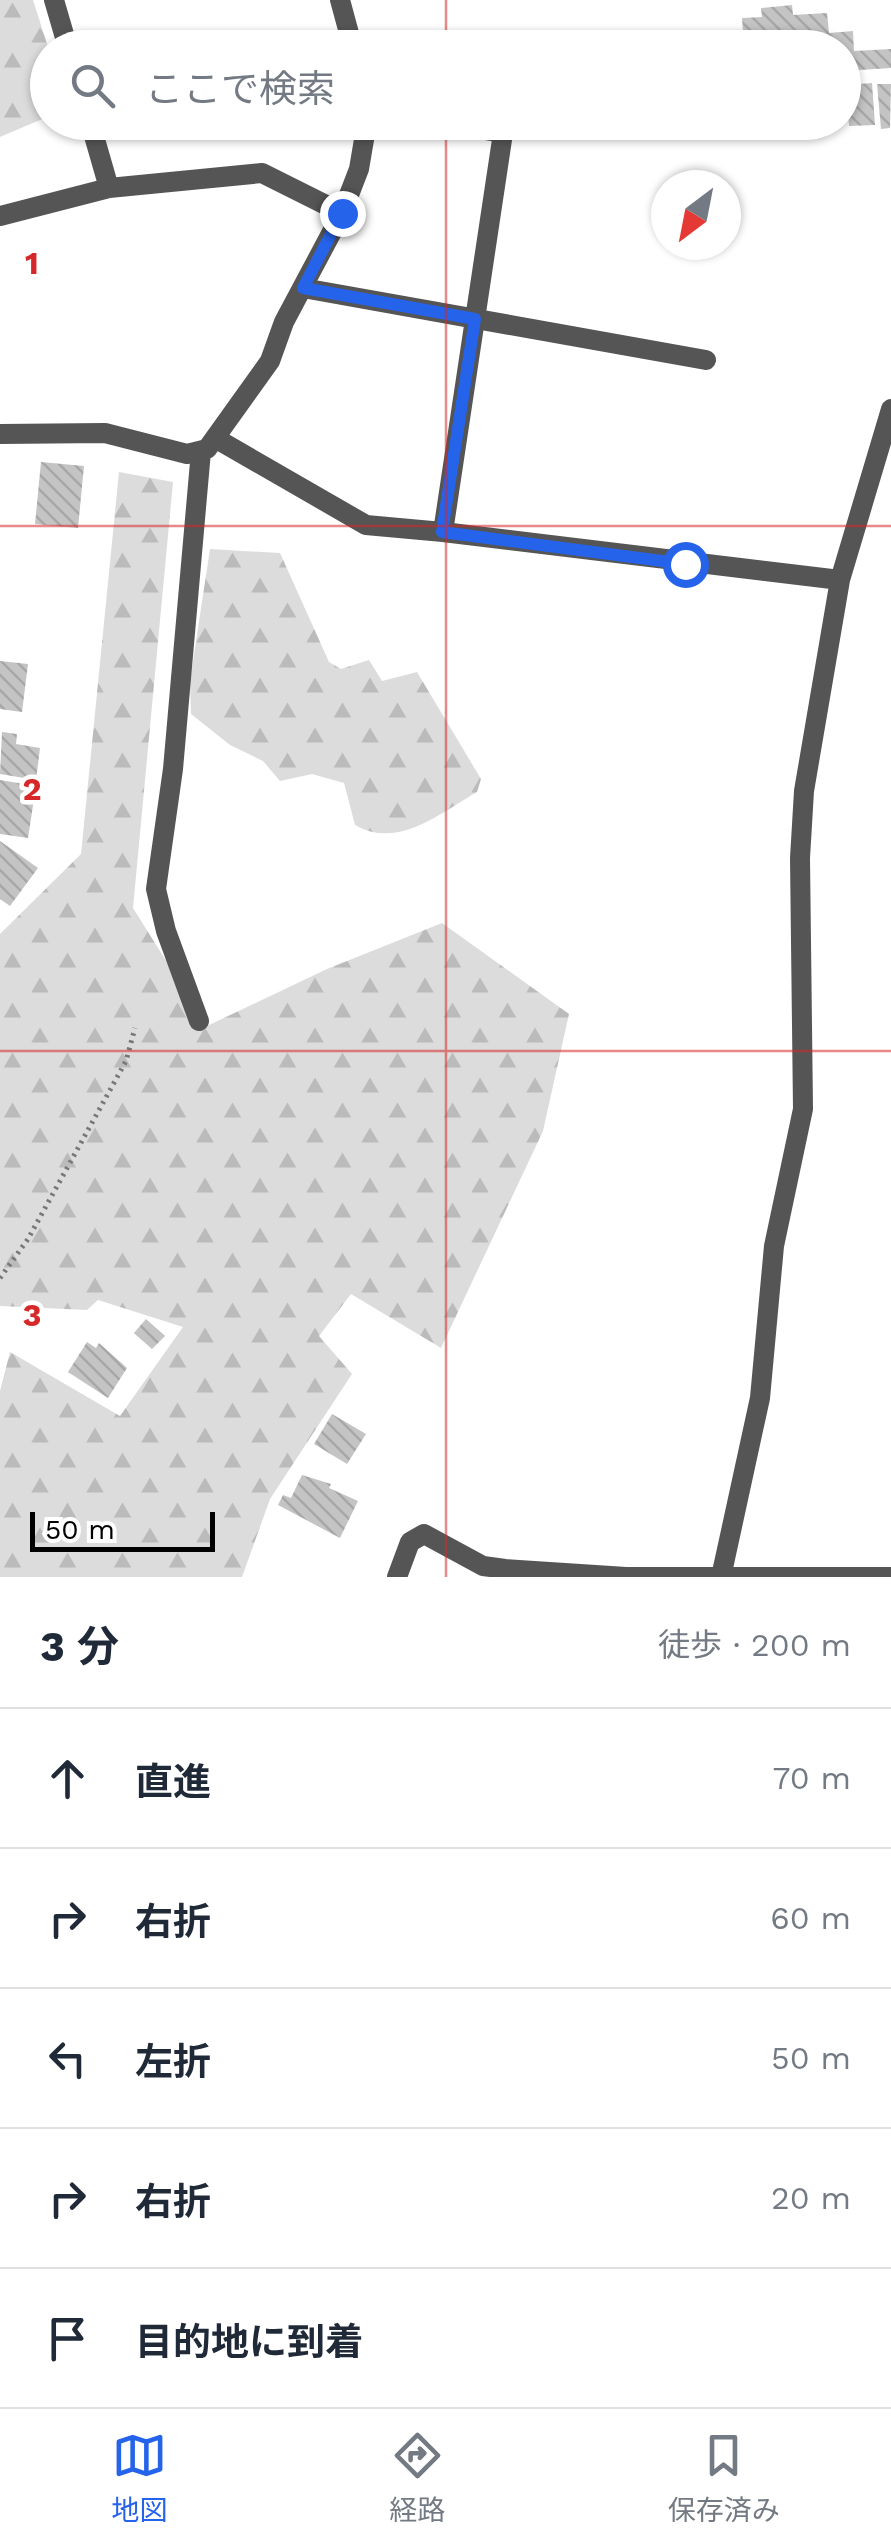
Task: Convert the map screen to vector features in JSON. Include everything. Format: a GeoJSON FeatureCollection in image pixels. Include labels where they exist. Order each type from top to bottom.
{"type":"FeatureCollection","features":[{"type":"Feature","properties":{"kind":"street"},"geometry":{"type":"LineString","coordinates":[[54,0],[63,30]]}},
{"type":"Feature","properties":{"kind":"street"},"geometry":{"type":"LineString","coordinates":[[340,0],[348,30]]}},
{"type":"Feature","properties":{"kind":"street"},"geometry":{"type":"LineString","coordinates":[[95,140],[109,188]]}},
{"type":"Feature","properties":{"kind":"street"},"geometry":{"type":"LineString","coordinates":[[0,434],[105,433],[187,454],[208,444],[270,360],[342,213],[359,169],[364,140]]}},
{"type":"Feature","properties":{"kind":"street"},"geometry":{"type":"LineString","coordinates":[[442,532],[502,140]]}},
{"type":"Feature","properties":{"kind":"street"},"geometry":{"type":"LineString","coordinates":[[0,216],[109,188],[262,173],[342,213]]}},
{"type":"Feature","properties":{"kind":"street"},"geometry":{"type":"LineString","coordinates":[[303,288],[706,360]]}},
{"type":"Feature","properties":{"kind":"street"},"geometry":{"type":"LineString","coordinates":[[722,1576],[760,1398],[774,1246],[803,1110],[800,858],[804,791],[840,580],[891,408]]}},
{"type":"Feature","properties":{"kind":"street"},"geometry":{"type":"LineString","coordinates":[[208,444],[366,525],[840,580]]}},
{"type":"Feature","properties":{"kind":"street"},"geometry":{"type":"LineString","coordinates":[[199,1021],[161,917],[156,889],[208,444]]}},
{"type":"Feature","properties":{"kind":"street"},"geometry":{"type":"LineString","coordinates":[[396,1577],[410,1542],[424,1534],[483,1566],[626,1577],[891,1577]]}},
{"type":"Feature","properties":{"kind":"path"},"geometry":{"type":"LineString","coordinates":[[0,1278],[28,1239],[126,1061],[136,1028]]}},
{"type":"Feature","properties":{"kind":"green space"},"geometry":{"type":"Polygon","coordinates":[[[0,0],[33,0],[43,30],[30,30],[30,124],[0,137],[0,0]]]}},
{"type":"Feature","properties":{"kind":"green space"},"geometry":{"type":"Polygon","coordinates":[[[119,472],[173,482],[133,908],[207,1026],[327,969],[442,923],[569,1014],[543,1131],[441,1348],[351,1294],[319,1336],[352,1374],[270,1499],[242,1577],[0,1577],[0,1391],[10,1352],[120,1416],[183,1327],[98,1300],[87,1310],[0,1306],[0,934],[81,854],[119,472]]]}},
{"type":"Feature","properties":{"kind":"green space"},"geometry":{"type":"Polygon","coordinates":[[[210,549],[280,553],[329,662],[341,669],[369,660],[382,681],[417,672],[481,779],[477,792],[418,826],[403,831],[371,832],[355,825],[344,783],[312,774],[280,781],[263,761],[230,745],[191,714],[190,681],[210,549]]]}},
{"type":"Feature","properties":{"kind":"building"},"geometry":{"type":"Polygon","coordinates":[[[792,5],[793,15],[827,13],[829,30],[743,30],[742,18],[762,17],[761,8],[792,5]]]}},
{"type":"Feature","properties":{"kind":"building"},"geometry":{"type":"Polygon","coordinates":[[[891,49],[891,68],[861,70],[861,51],[891,49]]]}},
{"type":"Feature","properties":{"kind":"building"},"geometry":{"type":"Polygon","coordinates":[[[872,83],[875,125],[861,126],[861,84],[872,83]]]}},
{"type":"Feature","properties":{"kind":"building"},"geometry":{"type":"Polygon","coordinates":[[[877,84],[891,84],[890,128],[881,129],[877,84]]]}},
{"type":"Feature","properties":{"kind":"building"},"geometry":{"type":"Polygon","coordinates":[[[41,462],[84,466],[78,528],[35,524],[41,462]]]}},
{"type":"Feature","properties":{"kind":"building"},"geometry":{"type":"Polygon","coordinates":[[[0,661],[28,664],[22,712],[0,709],[0,661]]]}},
{"type":"Feature","properties":{"kind":"building"},"geometry":{"type":"Polygon","coordinates":[[[2,732],[17,734],[16,744],[40,748],[36,780],[0,774],[2,732]]]}},
{"type":"Feature","properties":{"kind":"building"},"geometry":{"type":"Polygon","coordinates":[[[0,780],[36,786],[28,838],[0,834],[0,780]]]}},
{"type":"Feature","properties":{"kind":"building"},"geometry":{"type":"Polygon","coordinates":[[[0,841],[38,868],[10,906],[0,899],[0,841]]]}},
{"type":"Feature","properties":{"kind":"building"},"geometry":{"type":"Polygon","coordinates":[[[146,1319],[165,1336],[152,1349],[134,1333],[146,1319]]]}},
{"type":"Feature","properties":{"kind":"building"},"geometry":{"type":"Polygon","coordinates":[[[87,1342],[96,1348],[99,1343],[127,1368],[108,1398],[68,1372],[87,1342]]]}},
{"type":"Feature","properties":{"kind":"building"},"geometry":{"type":"Polygon","coordinates":[[[332,1414],[366,1434],[347,1464],[314,1444],[332,1414]]]}},
{"type":"Feature","properties":{"kind":"building"},"geometry":{"type":"Polygon","coordinates":[[[302,1475],[331,1484],[329,1488],[358,1501],[340,1538],[278,1505],[283,1495],[291,1498],[302,1475]]]}},
{"type":"Feature","properties":{"kind":"route"},"geometry":{"type":"LineString","coordinates":[[342,213],[303,288],[475,319],[442,532],[685,564]]}}]}
